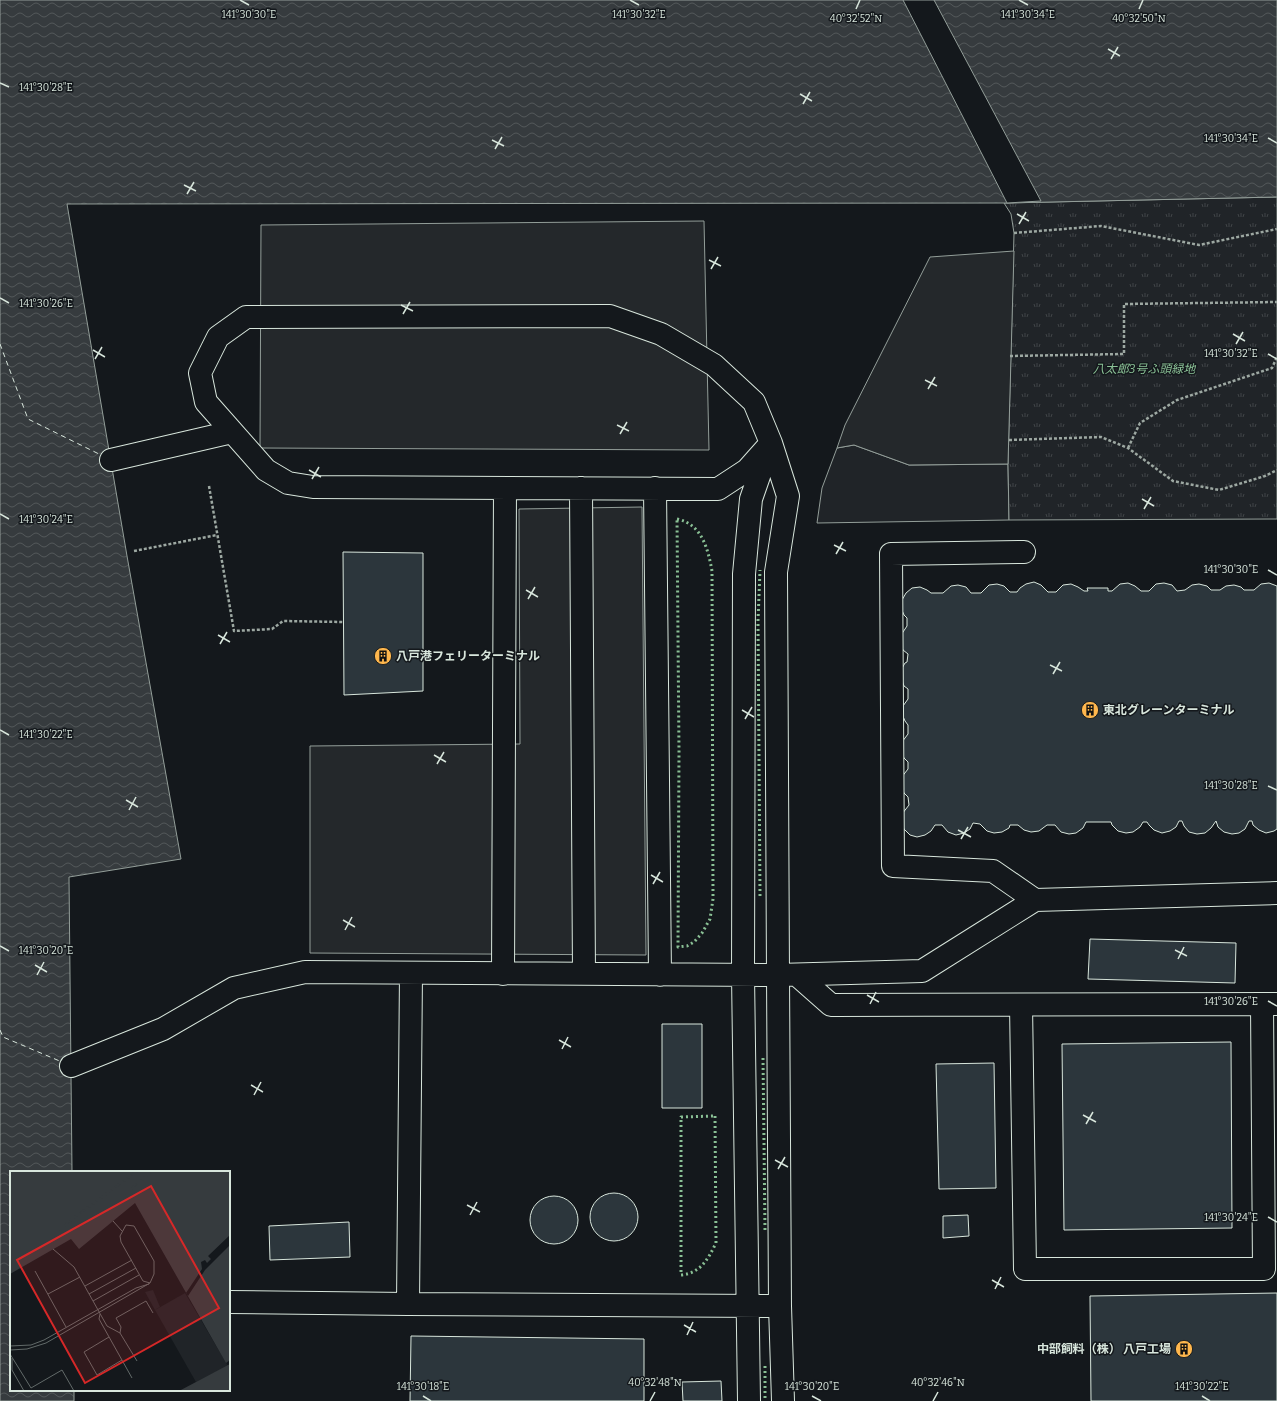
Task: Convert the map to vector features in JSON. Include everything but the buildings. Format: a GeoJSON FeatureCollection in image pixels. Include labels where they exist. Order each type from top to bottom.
{"type":"FeatureCollection","features":[{"type":"Feature","properties":{"kind":"street"},"geometry":{"type":"LineString","coordinates":[[771,443],[747,470],[718,489],[313,487],[288,483],[266,470],[206,402],[200,373],[218,337],[246,317],[610,316],[661,334],[714,366],[754,402],[771,443],[788,496],[776,572],[788,975],[780,1306],[783,1401]]}},
{"type":"Feature","properties":{"kind":"street"},"geometry":{"type":"LineString","coordinates":[[110,460],[232,432]]}},
{"type":"Feature","properties":{"kind":"street"},"geometry":{"type":"LineString","coordinates":[[749,1401],[748,1306],[734,975],[744,574],[751,499],[771,443]]}},
{"type":"Feature","properties":{"kind":"street"},"geometry":{"type":"LineString","coordinates":[[503,974],[506,488]]}},
{"type":"Feature","properties":{"kind":"street"},"geometry":{"type":"LineString","coordinates":[[581,488],[584,974]]}},
{"type":"Feature","properties":{"kind":"street"},"geometry":{"type":"LineString","coordinates":[[655,488],[660,975]]}},
{"type":"Feature","properties":{"kind":"street"},"geometry":{"type":"LineString","coordinates":[[1024,552],[891,554],[893,866],[993,871],[1035,900]]}},
{"type":"Feature","properties":{"kind":"street"},"geometry":{"type":"LineString","coordinates":[[71,1066],[164,1029],[234,988],[305,972],[788,975],[922,971],[1035,900],[1277,894]]}},
{"type":"Feature","properties":{"kind":"street"},"geometry":{"type":"LineString","coordinates":[[408,1304],[411,973]]}},
{"type":"Feature","properties":{"kind":"street"},"geometry":{"type":"LineString","coordinates":[[788,975],[831,1005],[1269,1004],[1264,1269],[1025,1269],[1022,1005]]}},
{"type":"Feature","properties":{"kind":"street"},"geometry":{"type":"LineString","coordinates":[[230,1302],[780,1306]]}},
{"type":"Feature","properties":{"kind":"path"},"geometry":{"type":"LineString","coordinates":[[1014,233],[1101,226],[1200,245],[1277,229]]}},
{"type":"Feature","properties":{"kind":"path"},"geometry":{"type":"LineString","coordinates":[[1010,356],[1124,354],[1124,304],[1277,302]]}},
{"type":"Feature","properties":{"kind":"path"},"geometry":{"type":"LineString","coordinates":[[1128,448],[1140,423],[1177,400],[1272,368],[1277,357]]}},
{"type":"Feature","properties":{"kind":"path"},"geometry":{"type":"LineString","coordinates":[[1009,440],[1101,437],[1128,448],[1173,481],[1219,490],[1264,476],[1277,470]]}},
{"type":"Feature","properties":{"kind":"path"},"geometry":{"type":"LineString","coordinates":[[209,486],[234,630],[272,629],[283,622],[344,622]]}},
{"type":"Feature","properties":{"kind":"path"},"geometry":{"type":"LineString","coordinates":[[134,551],[217,535]]}},
{"type":"Feature","properties":{"kind":"green space","name":"八太郎3号ふ頭緑地"},"geometry":{"type":"Polygon","coordinates":[[[1277,197],[1277,519],[1009,520],[1008,464],[1014,233],[1011,214],[1004,203],[1277,197]]]}},
{"type":"Feature","properties":{"kind":"green space"},"geometry":{"type":"Polygon","coordinates":[[[854,445],[909,465],[1008,464],[1009,520],[817,523],[822,488],[837,448],[854,445]]]}},
{"type":"Feature","properties":{"kind":"shaded area"},"geometry":{"type":"Polygon","coordinates":[[[704,221],[709,450],[260,448],[261,225],[704,221]]]}},
{"type":"Feature","properties":{"kind":"shaded area"},"geometry":{"type":"Polygon","coordinates":[[[1014,251],[1008,464],[909,465],[854,445],[837,448],[845,425],[930,257],[1014,251]]]}},
{"type":"Feature","properties":{"kind":"shaded area"},"geometry":{"type":"Polygon","coordinates":[[[642,507],[646,955],[310,953],[310,746],[520,744],[519,509],[642,507]]]}},
{"type":"Feature","properties":{"kind":"water"},"geometry":{"type":"Polygon","coordinates":[[[0,0],[1277,0],[1277,197],[1007,203],[67,204],[127,556],[181,859],[69,877],[72,1171],[10,1171],[10,1391],[74,1391],[74,1401],[0,1401],[0,0]]]}},
{"type":"Feature","properties":{"kind":"pier"},"geometry":{"type":"Polygon","coordinates":[[[903,0],[934,0],[1041,201],[1007,203],[903,0]]]}},
{"type":"Feature","properties":{"kind":"ferry route"},"geometry":{"type":"LineString","coordinates":[[0,344],[28,419],[101,455]]}},
{"type":"Feature","properties":{"kind":"ferry route"},"geometry":{"type":"LineString","coordinates":[[0,1030],[3,1037],[62,1062]]}},
{"type":"Feature","properties":{"kind":"hedge"},"geometry":{"type":"LineString","coordinates":[[677,519],[686,522],[698,532],[706,546],[712,571],[713,899],[710,919],[702,933],[694,942],[687,946],[678,947],[679,752],[677,519]]}},
{"type":"Feature","properties":{"kind":"hedge"},"geometry":{"type":"LineString","coordinates":[[760,570],[758,621],[760,896]]}},
{"type":"Feature","properties":{"kind":"hedge"},"geometry":{"type":"LineString","coordinates":[[763,1058],[765,1231]]}},
{"type":"Feature","properties":{"kind":"hedge"},"geometry":{"type":"LineString","coordinates":[[715,1116],[716,1243],[707,1260],[699,1268],[688,1274],[681,1275],[681,1117],[715,1116]]}},
{"type":"Feature","properties":{"kind":"hedge"},"geometry":{"type":"LineString","coordinates":[[765,1366],[765,1401]]}},
{"type":"Feature","properties":{"kind":"place","name":"八戸港フェリーターミナル"},"geometry":{"type":"Point","coordinates":[383,656]}},
{"type":"Feature","properties":{"kind":"place","name":"東北グレーンターミナル"},"geometry":{"type":"Point","coordinates":[1090,710]}},
{"type":"Feature","properties":{"kind":"place","name":"中部飼料（株） 八戸工場"},"geometry":{"type":"Point","coordinates":[1184,1349]}}]}
